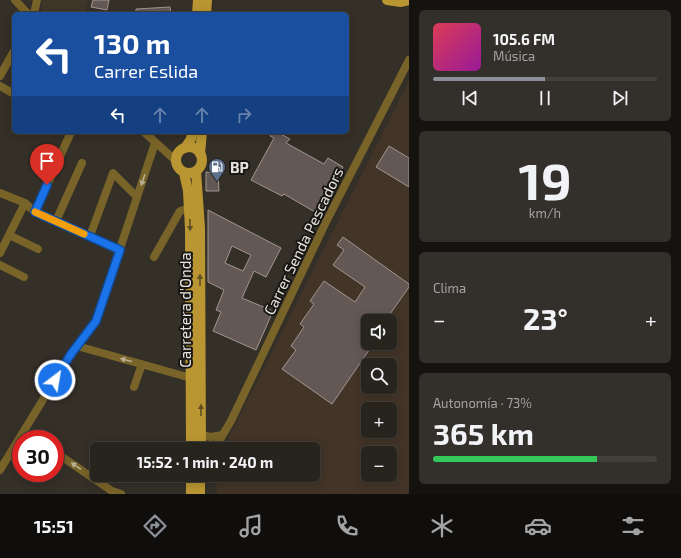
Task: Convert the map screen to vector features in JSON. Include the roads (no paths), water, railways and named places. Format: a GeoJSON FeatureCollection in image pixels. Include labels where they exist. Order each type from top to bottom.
{"type":"FeatureCollection","features":[{"type":"Feature","properties":{"kind":"main road"},"geometry":{"type":"LineString","coordinates":[[197,12],[198,0]]}},
{"type":"Feature","properties":{"kind":"main road"},"geometry":{"type":"LineString","coordinates":[[206,12],[207,0]]}},
{"type":"Feature","properties":{"kind":"main road"},"geometry":{"type":"LineString","coordinates":[[386,0],[401,2],[409,0]]}},
{"type":"Feature","properties":{"kind":"main road"},"geometry":{"type":"LineString","coordinates":[[192,134],[191,139],[185,148],[178,152],[175,160],[178,168],[184,173],[192,173],[196,171],[202,163],[200,154],[202,134]]}},
{"type":"Feature","properties":{"kind":"main road"},"geometry":{"type":"LineString","coordinates":[[185,148],[194,148],[200,154]]}},
{"type":"Feature","properties":{"kind":"main road","name":"Carretera d'Onda"},"geometry":{"type":"LineString","coordinates":[[196,171],[200,228],[200,442]]}},
{"type":"Feature","properties":{"kind":"main road","name":"Carretera d'Onda"},"geometry":{"type":"LineString","coordinates":[[184,173],[190,208],[191,442]]}},
{"type":"Feature","properties":{"kind":"main road"},"geometry":{"type":"LineString","coordinates":[[191,482],[191,494]]}},
{"type":"Feature","properties":{"kind":"main road"},"geometry":{"type":"LineString","coordinates":[[200,482],[200,494]]}},
{"type":"Feature","properties":{"kind":"street"},"geometry":{"type":"LineString","coordinates":[[15,0],[26,12]]}},
{"type":"Feature","properties":{"kind":"street"},"geometry":{"type":"LineString","coordinates":[[34,12],[37,0]]}},
{"type":"Feature","properties":{"kind":"street"},"geometry":{"type":"LineString","coordinates":[[0,76],[12,55]]}},
{"type":"Feature","properties":{"kind":"street","name":"Carrer Senda Pescadors"},"geometry":{"type":"LineString","coordinates":[[218,442],[231,421],[324,226],[409,60]]}},
{"type":"Feature","properties":{"kind":"street"},"geometry":{"type":"LineString","coordinates":[[0,86],[12,93]]}},
{"type":"Feature","properties":{"kind":"street"},"geometry":{"type":"LineString","coordinates":[[35,212],[70,134]]}},
{"type":"Feature","properties":{"kind":"street"},"geometry":{"type":"LineString","coordinates":[[146,134],[175,160]]}},
{"type":"Feature","properties":{"kind":"street"},"geometry":{"type":"LineString","coordinates":[[25,430],[77,346],[96,321],[155,143]]}},
{"type":"Feature","properties":{"kind":"street"},"geometry":{"type":"LineString","coordinates":[[56,221],[82,163]]}},
{"type":"Feature","properties":{"kind":"street"},"geometry":{"type":"LineString","coordinates":[[90,236],[113,173],[137,197]]}},
{"type":"Feature","properties":{"kind":"street"},"geometry":{"type":"LineString","coordinates":[[0,193],[25,204],[35,212],[120,250]]}},
{"type":"Feature","properties":{"kind":"street"},"geometry":{"type":"LineString","coordinates":[[0,253],[25,204]]}},
{"type":"Feature","properties":{"kind":"street"},"geometry":{"type":"LineString","coordinates":[[154,257],[180,211],[190,208]]}},
{"type":"Feature","properties":{"kind":"street"},"geometry":{"type":"LineString","coordinates":[[9,235],[38,249]]}},
{"type":"Feature","properties":{"kind":"street"},"geometry":{"type":"LineString","coordinates":[[0,265],[24,277]]}},
{"type":"Feature","properties":{"kind":"street"},"geometry":{"type":"LineString","coordinates":[[77,346],[191,378]]}},
{"type":"Feature","properties":{"kind":"street"},"geometry":{"type":"LineString","coordinates":[[134,387],[142,364]]}},
{"type":"Feature","properties":{"kind":"street"},"geometry":{"type":"LineString","coordinates":[[201,435],[211,437],[222,434]]}},
{"type":"Feature","properties":{"kind":"street"},"geometry":{"type":"LineString","coordinates":[[0,470],[12,451]]}},
{"type":"Feature","properties":{"kind":"street"},"geometry":{"type":"LineString","coordinates":[[64,458],[111,492],[121,494]]}},
{"type":"Feature","properties":{"kind":"place","name":"BP"},"geometry":{"type":"Point","coordinates":[217,182]}}]}
